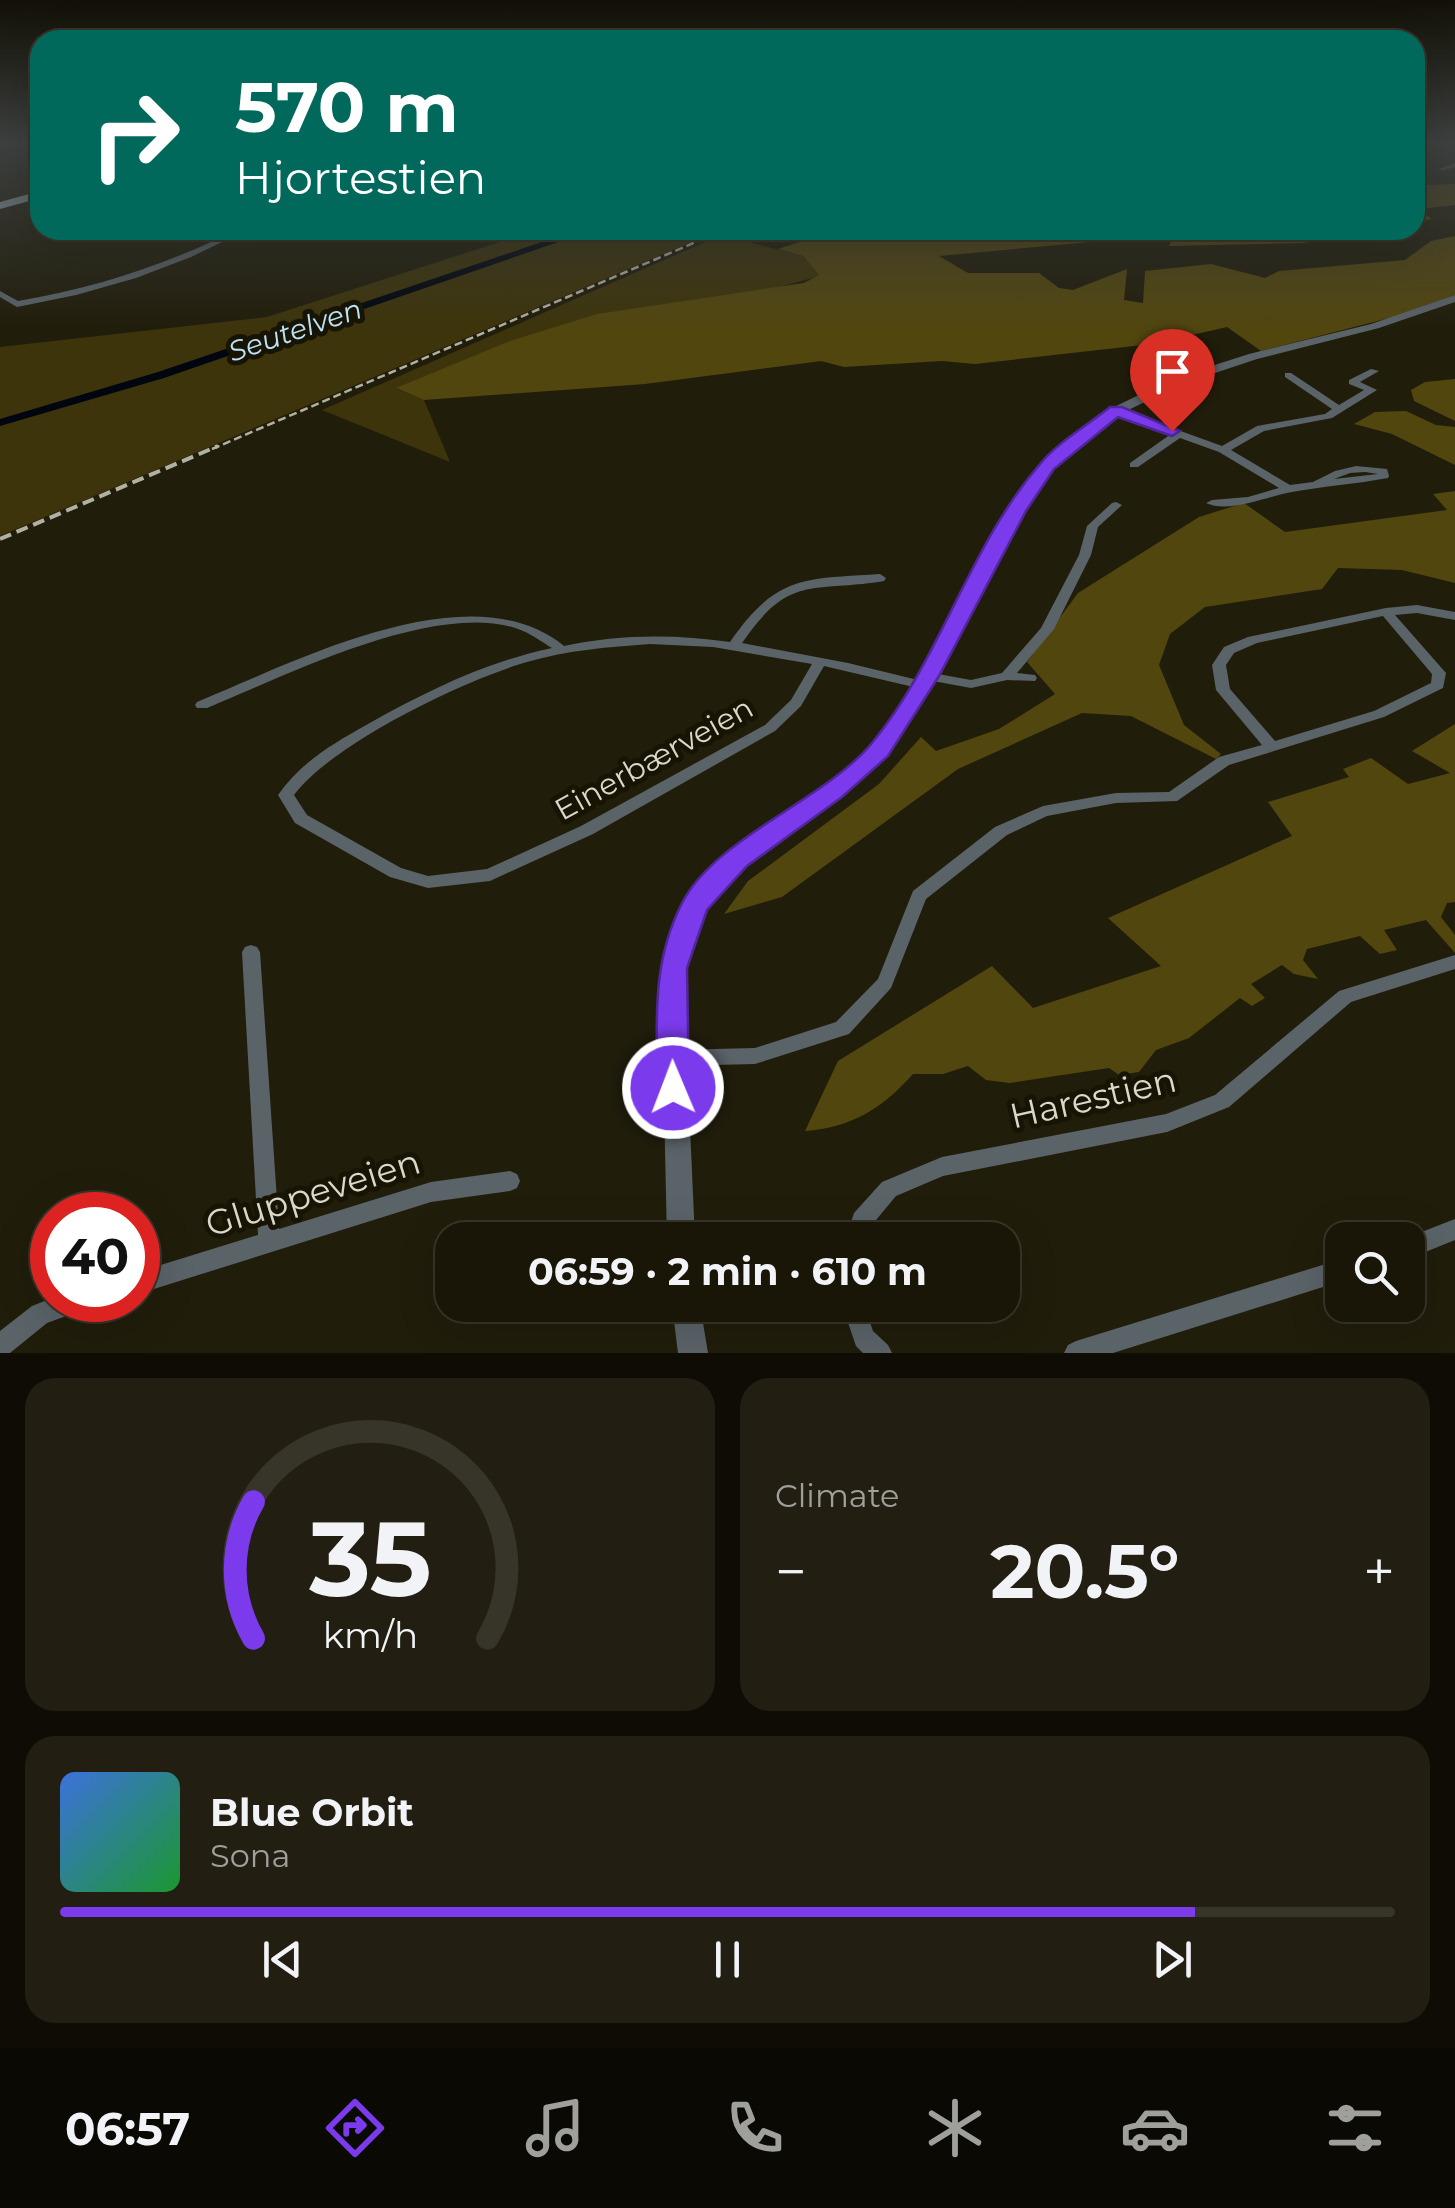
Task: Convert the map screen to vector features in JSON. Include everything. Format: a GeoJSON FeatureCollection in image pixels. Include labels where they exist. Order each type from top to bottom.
{"type":"FeatureCollection","features":[{"type":"Feature","properties":{"kind":"street"},"geometry":{"type":"LineString","coordinates":[[0,292],[17,304],[48,302],[132,280],[221,240]]}},
{"type":"Feature","properties":{"kind":"street"},"geometry":{"type":"LineString","coordinates":[[679,1222],[672,968],[695,906],[738,859],[859,770],[896,729],[1030,488],[1066,448],[1116,411],[1220,365],[1356,332],[1455,298]]}},
{"type":"Feature","properties":{"kind":"street"},"geometry":{"type":"LineString","coordinates":[[1352,382],[1374,370]]}},
{"type":"Feature","properties":{"kind":"street"},"geometry":{"type":"LineString","coordinates":[[1288,375],[1340,410]]}},
{"type":"Feature","properties":{"kind":"street"},"geometry":{"type":"LineString","coordinates":[[1223,450],[1261,428],[1340,410],[1372,390],[1338,380]]}},
{"type":"Feature","properties":{"kind":"street"},"geometry":{"type":"LineString","coordinates":[[1116,411],[1223,450],[1288,490]]}},
{"type":"Feature","properties":{"kind":"street"},"geometry":{"type":"LineString","coordinates":[[1134,465],[1178,434]]}},
{"type":"Feature","properties":{"kind":"street"},"geometry":{"type":"LineString","coordinates":[[1212,503],[1384,476],[1383,471],[1369,467],[1335,473],[1314,486]]}},
{"type":"Feature","properties":{"kind":"street"},"geometry":{"type":"LineString","coordinates":[[1007,676],[1047,629],[1086,555],[1093,526],[1116,505]]}},
{"type":"Feature","properties":{"kind":"street"},"geometry":{"type":"LineString","coordinates":[[734,645],[756,609],[786,590],[880,578]]}},
{"type":"Feature","properties":{"kind":"street"},"geometry":{"type":"LineString","coordinates":[[1272,747],[1223,690],[1219,665],[1229,650],[1252,640],[1386,612],[1417,609],[1455,616]]}},
{"type":"Feature","properties":{"kind":"street"},"geometry":{"type":"LineString","coordinates":[[672,1058],[755,1056],[842,1028],[885,983],[919,895],[1001,831],[1043,811],[1116,798],[1172,797],[1224,761],[1379,714],[1438,685],[1439,673],[1386,612]]}},
{"type":"Feature","properties":{"kind":"street"},"geometry":{"type":"LineString","coordinates":[[202,705],[365,637],[412,627],[516,622],[541,631],[558,646],[668,638],[734,645],[925,680],[971,684],[1007,676],[1030,678]]}},
{"type":"Feature","properties":{"kind":"street","name":"Einerbærveien"},"geometry":{"type":"LineString","coordinates":[[558,646],[472,673],[438,690],[309,766],[286,795],[301,819],[396,873],[428,882],[490,875],[588,830],[770,728],[796,704],[820,662]]}},
{"type":"Feature","properties":{"kind":"street"},"geometry":{"type":"LineString","coordinates":[[251,952],[268,1243]]}},
{"type":"Feature","properties":{"kind":"street","name":"Harestien"},"geometry":{"type":"LineString","coordinates":[[861,1222],[889,1190],[942,1167],[1180,1118],[1222,1100],[1345,996],[1455,962]]}},
{"type":"Feature","properties":{"kind":"street","name":"Gluppeveien"},"geometry":{"type":"LineString","coordinates":[[160,1275],[432,1192],[510,1181]]}},
{"type":"Feature","properties":{"kind":"street"},"geometry":{"type":"LineString","coordinates":[[1425,1241],[1455,1229]]}},
{"type":"Feature","properties":{"kind":"street"},"geometry":{"type":"LineString","coordinates":[[1076,1353],[1325,1275]]}},
{"type":"Feature","properties":{"kind":"street"},"geometry":{"type":"LineString","coordinates":[[0,1346],[30,1322]]}},
{"type":"Feature","properties":{"kind":"street"},"geometry":{"type":"LineString","coordinates":[[688,1322],[693,1353]]}},
{"type":"Feature","properties":{"kind":"street"},"geometry":{"type":"LineString","coordinates":[[859,1322],[864,1338],[880,1353]]}},
{"type":"Feature","properties":{"kind":"shaded area"},"geometry":{"type":"Polygon","coordinates":[[[1455,236],[1455,295],[1393,317],[1261,351],[1227,327],[1152,344],[975,364],[942,361],[844,367],[821,361],[645,384],[424,400],[396,388],[510,341],[597,314],[804,283],[819,275],[803,256],[778,249],[806,240],[1097,240],[939,256],[968,273],[1039,273],[1059,288],[1073,290],[1127,269],[1124,300],[1143,303],[1145,271],[1211,264],[1265,278],[1279,271],[1405,260],[1431,241],[1455,236]]]}},
{"type":"Feature","properties":{"kind":"shaded area"},"geometry":{"type":"Polygon","coordinates":[[[506,240],[696,240],[0,536],[0,347],[267,317],[506,240]]]}},
{"type":"Feature","properties":{"kind":"shaded area"},"geometry":{"type":"Polygon","coordinates":[[[710,240],[741,240],[803,256],[820,276],[397,389],[424,400],[450,462],[322,410],[710,240]]]}},
{"type":"Feature","properties":{"kind":"shaded area"},"geometry":{"type":"Polygon","coordinates":[[[1172,240],[1319,240],[1303,243],[1169,246],[1172,240]]]}},
{"type":"Feature","properties":{"kind":"shaded area"},"geometry":{"type":"Polygon","coordinates":[[[1455,379],[1455,421],[1414,401],[1411,390],[1425,382],[1455,379]]]}},
{"type":"Feature","properties":{"kind":"shaded area"},"geometry":{"type":"Polygon","coordinates":[[[1406,411],[1436,425],[1455,427],[1455,465],[1392,434],[1354,424],[1375,412],[1406,411]]]}},
{"type":"Feature","properties":{"kind":"shaded area"},"geometry":{"type":"Polygon","coordinates":[[[1455,491],[1455,583],[1402,570],[1338,568],[1322,589],[1205,607],[1170,634],[1159,665],[1184,725],[1221,754],[1216,759],[1131,716],[1082,713],[958,769],[782,897],[724,914],[748,881],[879,784],[921,737],[936,751],[999,729],[1055,694],[1027,662],[1078,593],[1199,517],[1244,503],[1285,532],[1447,510],[1433,494],[1455,491]]]}},
{"type":"Feature","properties":{"kind":"shaded area"},"geometry":{"type":"Polygon","coordinates":[[[1455,724],[1455,902],[1447,903],[1441,917],[1455,935],[1455,953],[1426,920],[1384,930],[1397,950],[1380,954],[1360,936],[1307,949],[1303,960],[1318,979],[1294,974],[1282,965],[1251,984],[1265,998],[1252,1006],[1240,998],[1189,1038],[1156,1050],[1139,1072],[1119,1075],[1109,1068],[1010,1083],[986,1080],[968,1066],[943,1074],[913,1074],[865,1114],[837,1126],[805,1131],[838,1061],[992,966],[1033,1008],[1161,966],[1108,918],[1292,836],[1268,802],[1349,777],[1343,769],[1371,758],[1408,784],[1450,773],[1412,751],[1455,724]]]}},
{"type":"Feature","properties":{"kind":"water","name":"Seutelven"},"geometry":{"type":"Polygon","coordinates":[[[547,240],[564,240],[164,378],[0,426],[0,419],[158,372],[547,240]]]}},
{"type":"Feature","properties":{"kind":"railway"},"geometry":{"type":"LineString","coordinates":[[212,449],[701,240]]}},
{"type":"Feature","properties":{"kind":"railway"},"geometry":{"type":"LineString","coordinates":[[0,539],[218,446]]}},
{"type":"Feature","properties":{"kind":"route"},"geometry":{"type":"LineString","coordinates":[[673,1088],[672,968],[679,939],[695,906],[738,859],[833,791],[880,750],[927,676],[1016,511],[1047,466],[1116,411],[1172,431]]}}]}
